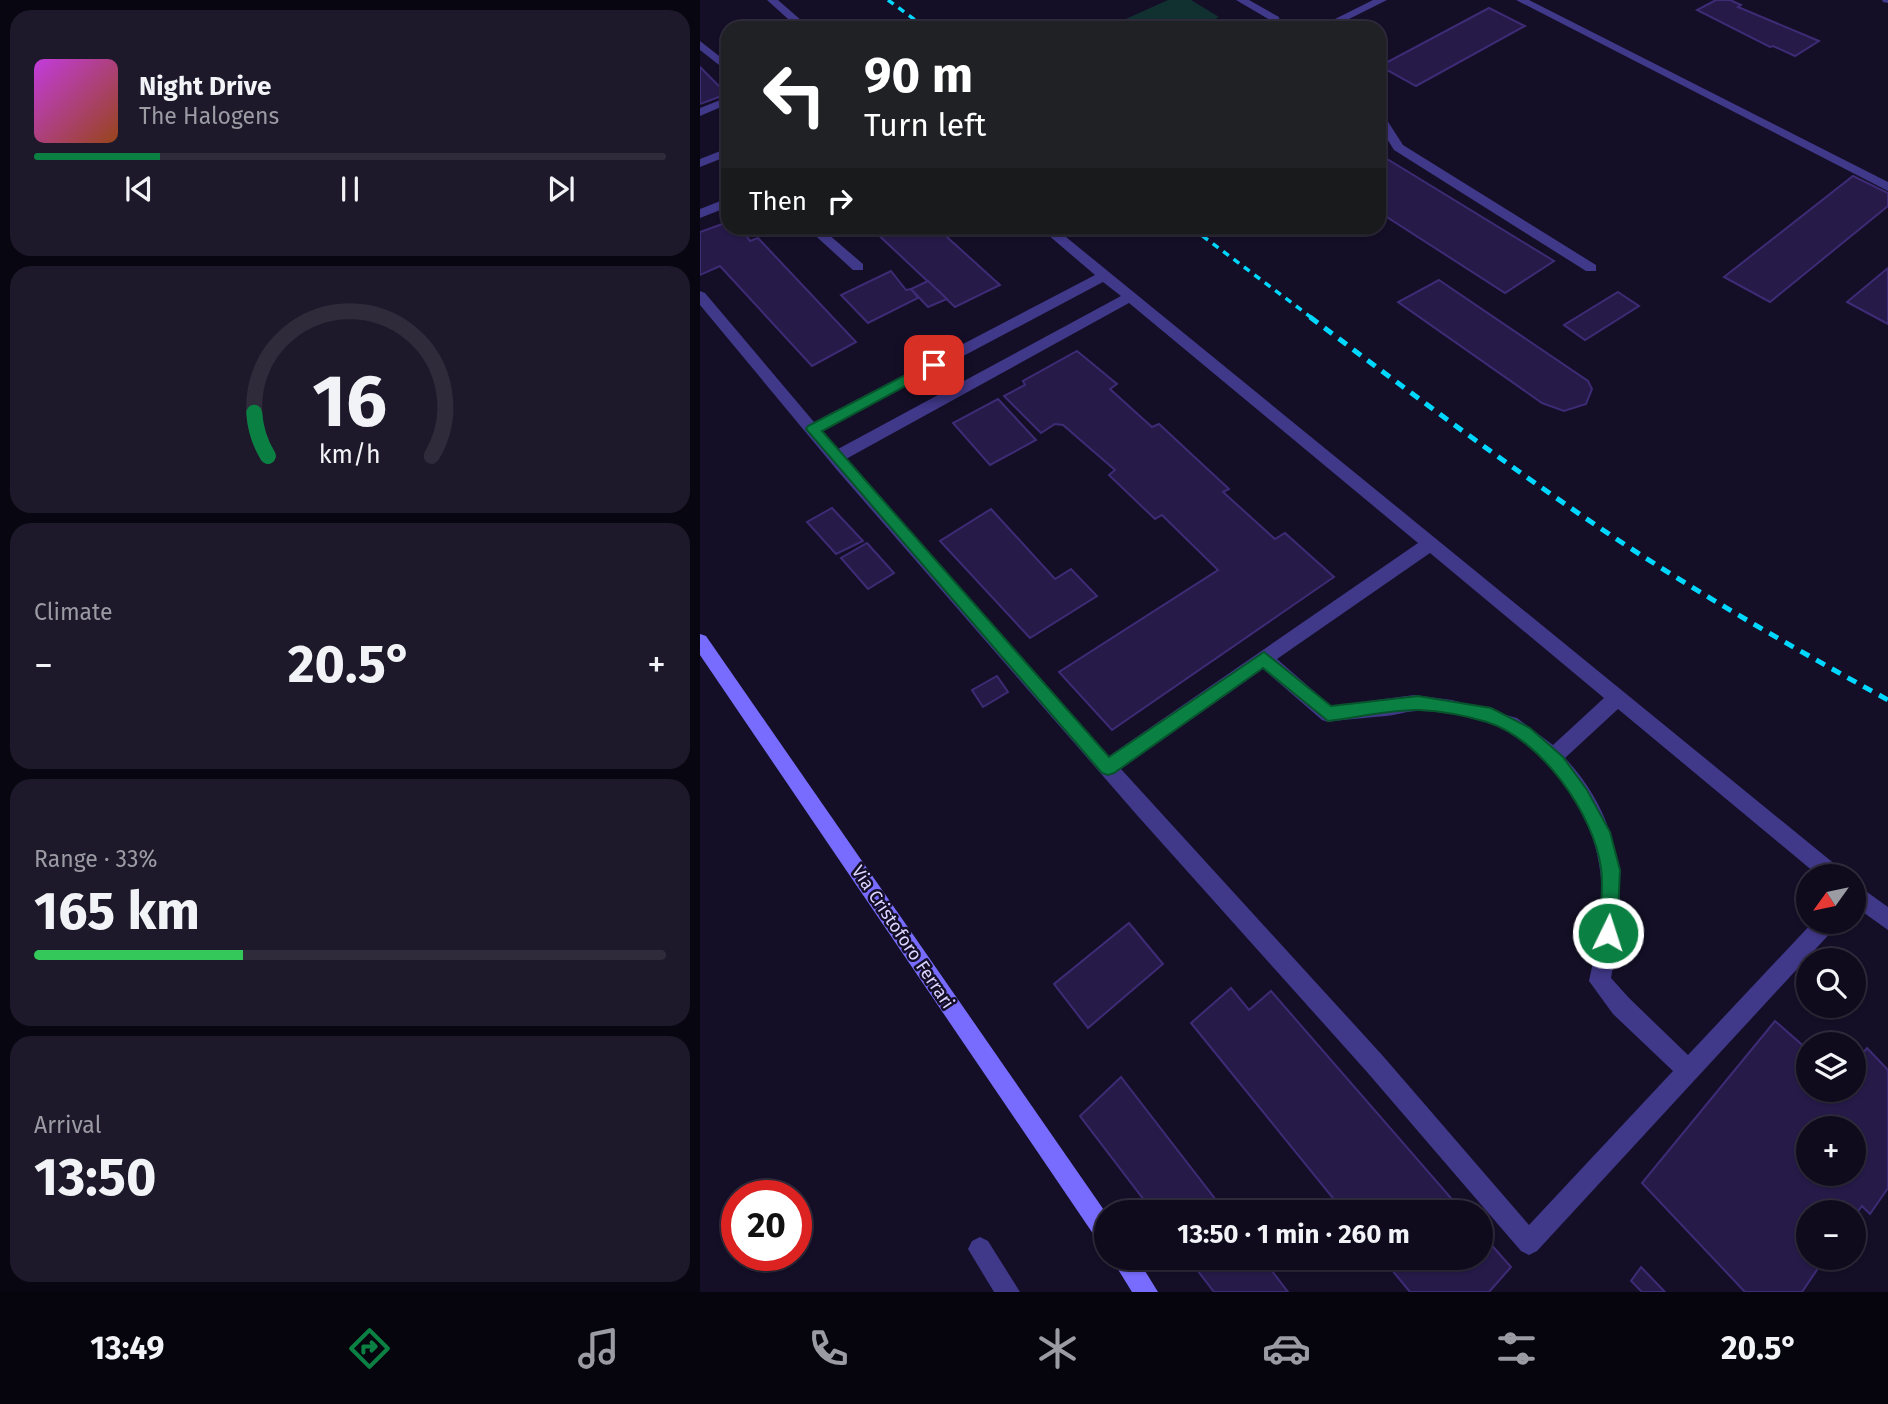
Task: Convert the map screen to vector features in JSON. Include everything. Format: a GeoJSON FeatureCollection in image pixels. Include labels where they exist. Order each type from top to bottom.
{"type":"FeatureCollection","features":[{"type":"Feature","properties":{"kind":"main road","name":"Via Cristoforo Ferrari"},"geometry":{"type":"LineString","coordinates":[[700,641],[1094,1216]]}},
{"type":"Feature","properties":{"kind":"main road"},"geometry":{"type":"LineString","coordinates":[[1131,1270],[1146,1292]]}},
{"type":"Feature","properties":{"kind":"street"},"geometry":{"type":"LineString","coordinates":[[772,0],[798,21]]}},
{"type":"Feature","properties":{"kind":"street"},"geometry":{"type":"LineString","coordinates":[[1241,0],[1275,21]]}},
{"type":"Feature","properties":{"kind":"street"},"geometry":{"type":"LineString","coordinates":[[1337,21],[1381,0]]}},
{"type":"Feature","properties":{"kind":"street"},"geometry":{"type":"LineString","coordinates":[[1521,0],[1888,187]]}},
{"type":"Feature","properties":{"kind":"street"},"geometry":{"type":"LineString","coordinates":[[700,44],[721,63]]}},
{"type":"Feature","properties":{"kind":"street"},"geometry":{"type":"LineString","coordinates":[[700,112],[721,103]]}},
{"type":"Feature","properties":{"kind":"street"},"geometry":{"type":"LineString","coordinates":[[1386,128],[1398,148],[1591,268]]}},
{"type":"Feature","properties":{"kind":"street"},"geometry":{"type":"LineString","coordinates":[[700,163],[721,155]]}},
{"type":"Feature","properties":{"kind":"street"},"geometry":{"type":"LineString","coordinates":[[700,214],[721,205]]}},
{"type":"Feature","properties":{"kind":"street"},"geometry":{"type":"LineString","coordinates":[[822,235],[858,267]]}},
{"type":"Feature","properties":{"kind":"street"},"geometry":{"type":"LineString","coordinates":[[1056,235],[1819,864]]}},
{"type":"Feature","properties":{"kind":"street"},"geometry":{"type":"LineString","coordinates":[[813,429],[1105,275]]}},
{"type":"Feature","properties":{"kind":"street"},"geometry":{"type":"LineString","coordinates":[[700,296],[836,457],[1108,767],[1375,1064],[1529,1243],[1816,934]]}},
{"type":"Feature","properties":{"kind":"street"},"geometry":{"type":"LineString","coordinates":[[836,457],[1131,296]]}},
{"type":"Feature","properties":{"kind":"street"},"geometry":{"type":"LineString","coordinates":[[1108,767],[1431,543]]}},
{"type":"Feature","properties":{"kind":"street"},"geometry":{"type":"LineString","coordinates":[[1264,659],[1328,714],[1418,703],[1491,716],[1512,724],[1537,742],[1581,795],[1601,832],[1611,870],[1611,911],[1600,981],[1621,1006],[1689,1071]]}},
{"type":"Feature","properties":{"kind":"street"},"geometry":{"type":"LineString","coordinates":[[1552,758],[1618,697]]}},
{"type":"Feature","properties":{"kind":"street"},"geometry":{"type":"LineString","coordinates":[[1866,903],[1888,920]]}},
{"type":"Feature","properties":{"kind":"street"},"geometry":{"type":"LineString","coordinates":[[980,1249],[1008,1292]]}},
{"type":"Feature","properties":{"kind":"green space"},"geometry":{"type":"Polygon","coordinates":[[[1168,0],[1191,0],[1219,17],[1210,21],[1122,21],[1168,0]]]}},
{"type":"Feature","properties":{"kind":"building"},"geometry":{"type":"Polygon","coordinates":[[[1716,0],[1730,0],[1741,5],[1738,7],[1819,41],[1795,56],[1770,47],[1697,10],[1716,0]]]}},
{"type":"Feature","properties":{"kind":"building"},"geometry":{"type":"Polygon","coordinates":[[[1489,8],[1525,26],[1416,86],[1386,69],[1386,63],[1489,8]]]}},
{"type":"Feature","properties":{"kind":"building"},"geometry":{"type":"Polygon","coordinates":[[[700,67],[721,88],[721,96],[700,104],[700,67]]]}},
{"type":"Feature","properties":{"kind":"building"},"geometry":{"type":"Polygon","coordinates":[[[1386,158],[1554,261],[1505,293],[1386,216],[1386,158]]]}},
{"type":"Feature","properties":{"kind":"building"},"geometry":{"type":"Polygon","coordinates":[[[1853,176],[1888,193],[1888,206],[1770,302],[1724,277],[1853,176]]]}},
{"type":"Feature","properties":{"kind":"building"},"geometry":{"type":"Polygon","coordinates":[[[721,224],[721,235],[746,235],[750,241],[758,238],[856,342],[812,366],[720,266],[700,275],[700,232],[721,224]]]}},
{"type":"Feature","properties":{"kind":"building"},"geometry":{"type":"Polygon","coordinates":[[[878,235],[945,235],[1000,285],[955,307],[878,235]]]}},
{"type":"Feature","properties":{"kind":"building"},"geometry":{"type":"Polygon","coordinates":[[[1888,268],[1888,324],[1847,302],[1888,268]]]}},
{"type":"Feature","properties":{"kind":"building"},"geometry":{"type":"Polygon","coordinates":[[[891,271],[906,290],[911,289],[918,298],[868,323],[841,295],[891,271]]]}},
{"type":"Feature","properties":{"kind":"building"},"geometry":{"type":"Polygon","coordinates":[[[1439,280],[1588,381],[1592,389],[1586,404],[1564,411],[1542,403],[1398,302],[1439,280]]]}},
{"type":"Feature","properties":{"kind":"building"},"geometry":{"type":"Polygon","coordinates":[[[928,281],[947,299],[928,307],[911,289],[928,281]]]}},
{"type":"Feature","properties":{"kind":"building"},"geometry":{"type":"Polygon","coordinates":[[[1618,292],[1639,306],[1585,340],[1564,325],[1618,292]]]}},
{"type":"Feature","properties":{"kind":"building"},"geometry":{"type":"Polygon","coordinates":[[[1077,351],[1117,384],[1110,389],[1152,427],[1159,424],[1229,489],[1223,492],[1275,539],[1285,533],[1334,577],[1112,730],[1059,672],[1218,570],[1162,515],[1155,519],[1109,475],[1115,470],[1063,425],[1055,424],[1041,433],[1004,396],[1025,385],[1023,381],[1077,351]]]}},
{"type":"Feature","properties":{"kind":"building"},"geometry":{"type":"Polygon","coordinates":[[[998,399],[1036,440],[990,465],[953,423],[998,399]]]}},
{"type":"Feature","properties":{"kind":"building"},"geometry":{"type":"Polygon","coordinates":[[[832,508],[863,541],[836,554],[807,522],[832,508]]]}},
{"type":"Feature","properties":{"kind":"building"},"geometry":{"type":"Polygon","coordinates":[[[991,509],[1055,579],[1071,569],[1097,596],[1030,638],[940,541],[991,509]]]}},
{"type":"Feature","properties":{"kind":"building"},"geometry":{"type":"Polygon","coordinates":[[[867,543],[894,573],[868,589],[841,558],[867,543]]]}},
{"type":"Feature","properties":{"kind":"building"},"geometry":{"type":"Polygon","coordinates":[[[997,676],[1008,692],[983,707],[972,690],[997,676]]]}},
{"type":"Feature","properties":{"kind":"building"},"geometry":{"type":"Polygon","coordinates":[[[1129,923],[1163,964],[1088,1028],[1054,984],[1129,923]]]}},
{"type":"Feature","properties":{"kind":"building"},"geometry":{"type":"Polygon","coordinates":[[[1231,988],[1249,1010],[1271,991],[1453,1200],[1334,1200],[1191,1023],[1231,988]]]}},
{"type":"Feature","properties":{"kind":"building"},"geometry":{"type":"Polygon","coordinates":[[[1775,1021],[1796,1039],[1796,1102],[1866,1102],[1867,1048],[1888,1070],[1888,1188],[1870,1214],[1866,1210],[1866,1200],[1796,1200],[1796,1270],[1817,1270],[1802,1292],[1745,1292],[1642,1183],[1775,1021]]]}},
{"type":"Feature","properties":{"kind":"building"},"geometry":{"type":"Polygon","coordinates":[[[1121,1077],[1216,1200],[1144,1200],[1080,1116],[1121,1077]]]}},
{"type":"Feature","properties":{"kind":"building"},"geometry":{"type":"Polygon","coordinates":[[[1493,1247],[1511,1267],[1489,1292],[1410,1292],[1392,1270],[1493,1270],[1493,1247]]]}},
{"type":"Feature","properties":{"kind":"building"},"geometry":{"type":"Polygon","coordinates":[[[1641,1267],[1665,1292],[1642,1292],[1631,1281],[1641,1267]]]}},
{"type":"Feature","properties":{"kind":"building"},"geometry":{"type":"Polygon","coordinates":[[[1197,1270],[1271,1270],[1288,1292],[1214,1292],[1197,1270]]]}},
{"type":"Feature","properties":{"kind":"railway"},"geometry":{"type":"LineString","coordinates":[[888,0],[916,21]]}},
{"type":"Feature","properties":{"kind":"railway"},"geometry":{"type":"LineString","coordinates":[[1201,235],[1312,318]]}},
{"type":"Feature","properties":{"kind":"railway"},"geometry":{"type":"LineString","coordinates":[[1310,317],[1606,532],[1745,619],[1888,700]]}},
{"type":"Feature","properties":{"kind":"route"},"geometry":{"type":"LineString","coordinates":[[934,365],[813,429],[1108,767],[1264,659],[1328,714],[1418,703],[1491,716],[1512,724],[1537,742],[1557,762],[1581,795],[1601,832],[1611,870],[1608,933]]}}]}
